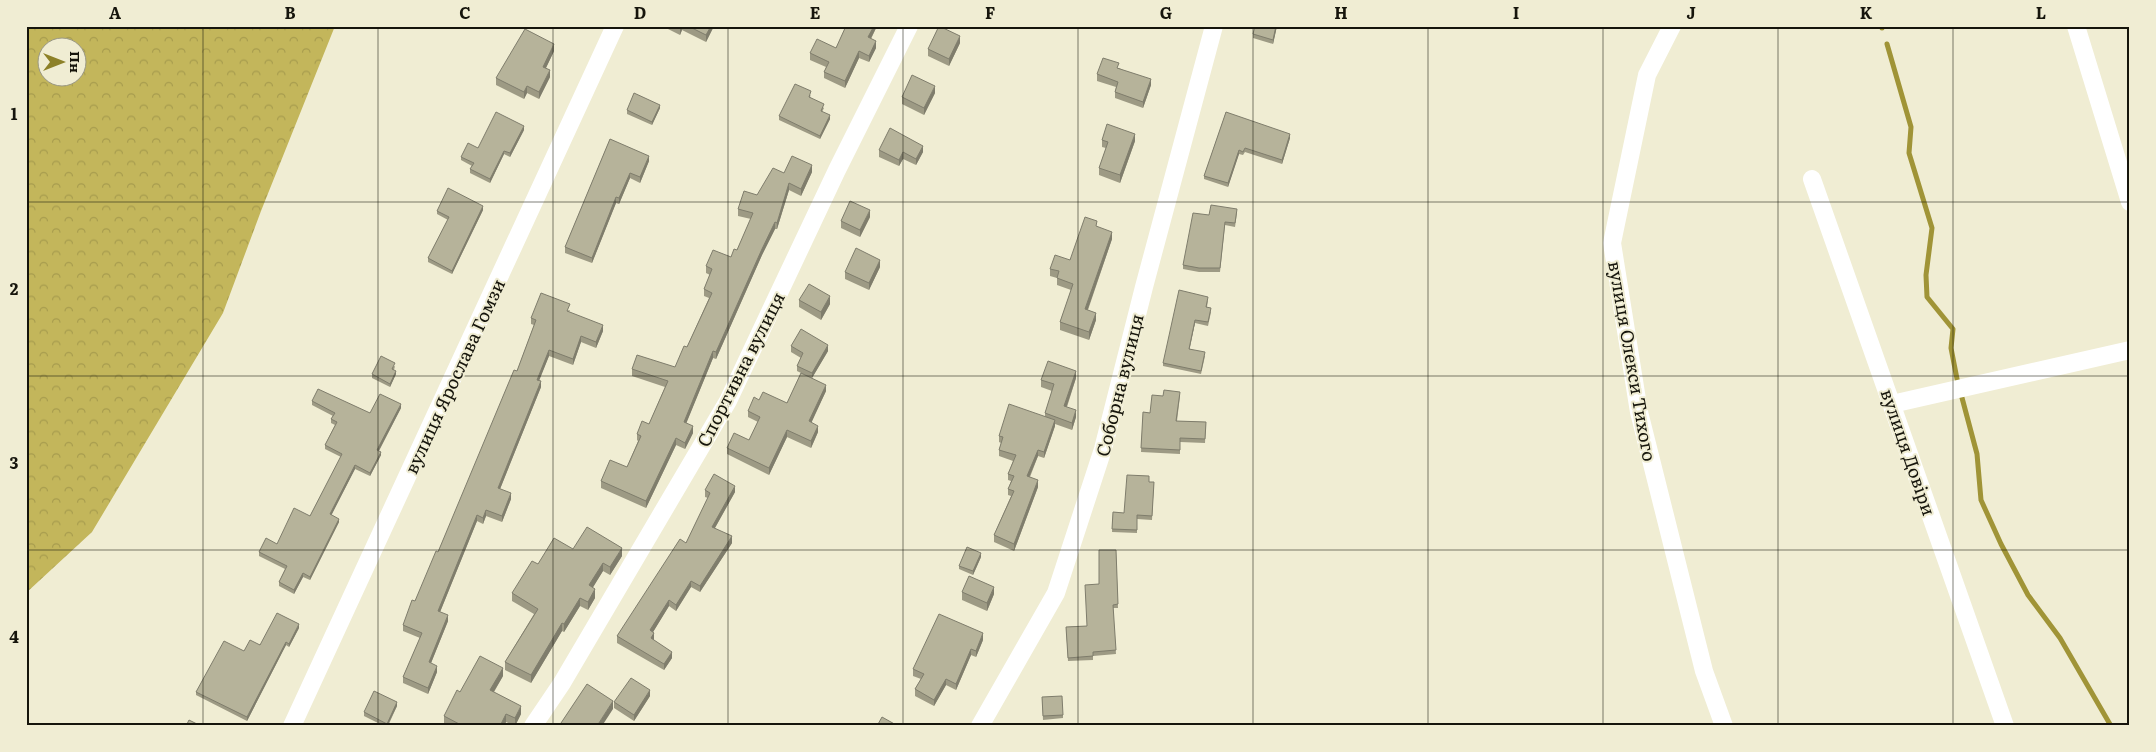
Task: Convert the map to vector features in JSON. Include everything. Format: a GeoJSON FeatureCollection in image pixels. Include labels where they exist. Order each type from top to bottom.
{"type":"FeatureCollection","features":[{"type":"Feature","properties":{"kind":"street","name":"вулиця Ярослава Гомзи"},"geometry":{"type":"LineString","coordinates":[[292,726],[615,26]]}},
{"type":"Feature","properties":{"kind":"street","name":"Спортивна вулиця"},"geometry":{"type":"LineString","coordinates":[[533,726],[562,682],[728,401],[837,170],[909,26]]}},
{"type":"Feature","properties":{"kind":"street","name":"Соборна вулиця"},"geometry":{"type":"LineString","coordinates":[[980,726],[1056,593],[1103,449],[1146,277],[1214,26]]}},
{"type":"Feature","properties":{"kind":"street","name":"вулиця Олекси Тихого"},"geometry":{"type":"LineString","coordinates":[[1672,26],[1647,75],[1612,244],[1639,412],[1704,672],[1724,726]]}},
{"type":"Feature","properties":{"kind":"street"},"geometry":{"type":"LineString","coordinates":[[2076,26],[2130,202]]}},
{"type":"Feature","properties":{"kind":"street","name":"вулиця Довіри"},"geometry":{"type":"LineString","coordinates":[[1812,179],[2005,726]]}},
{"type":"Feature","properties":{"kind":"street"},"geometry":{"type":"LineString","coordinates":[[1892,404],[2130,350]]}},
{"type":"Feature","properties":{"kind":"green space"},"geometry":{"type":"Polygon","coordinates":[[[26,26],[335,26],[261,211],[223,313],[92,532],[26,593],[26,26]]]}},
{"type":"Feature","properties":{"kind":"building"},"geometry":{"type":"Polygon","coordinates":[[[688,26],[711,26],[706,35],[688,26]]]}},
{"type":"Feature","properties":{"kind":"building"},"geometry":{"type":"Polygon","coordinates":[[[846,26],[874,26],[868,37],[876,41],[869,56],[859,51],[845,81],[824,72],[829,62],[810,53],[817,39],[836,48],[846,26]]]}},
{"type":"Feature","properties":{"kind":"building"},"geometry":{"type":"Polygon","coordinates":[[[939,26],[960,36],[949,59],[928,49],[939,26]]]}},
{"type":"Feature","properties":{"kind":"building"},"geometry":{"type":"Polygon","coordinates":[[[1255,26],[1276,26],[1273,40],[1253,34],[1255,26]]]}},
{"type":"Feature","properties":{"kind":"building"},"geometry":{"type":"Polygon","coordinates":[[[525,29],[554,44],[543,67],[550,70],[539,92],[527,86],[524,92],[496,78],[525,29]]]}},
{"type":"Feature","properties":{"kind":"building"},"geometry":{"type":"Polygon","coordinates":[[[1103,58],[1119,63],[1117,68],[1151,79],[1143,102],[1115,92],[1118,82],[1097,74],[1103,58]]]}},
{"type":"Feature","properties":{"kind":"building"},"geometry":{"type":"Polygon","coordinates":[[[912,75],[935,86],[924,108],[902,97],[912,75]]]}},
{"type":"Feature","properties":{"kind":"building"},"geometry":{"type":"Polygon","coordinates":[[[795,84],[811,91],[809,97],[824,104],[821,111],[830,115],[820,136],[779,116],[795,84]]]}},
{"type":"Feature","properties":{"kind":"building"},"geometry":{"type":"Polygon","coordinates":[[[634,93],[660,105],[652,122],[627,110],[634,93]]]}},
{"type":"Feature","properties":{"kind":"building"},"geometry":{"type":"Polygon","coordinates":[[[496,112],[524,126],[510,153],[504,151],[490,179],[470,169],[474,163],[461,157],[468,143],[478,148],[496,112]]]}},
{"type":"Feature","properties":{"kind":"building"},"geometry":{"type":"Polygon","coordinates":[[[1226,112],[1290,134],[1282,160],[1245,148],[1243,152],[1239,150],[1228,183],[1204,176],[1226,112]]]}},
{"type":"Feature","properties":{"kind":"building"},"geometry":{"type":"Polygon","coordinates":[[[1107,124],[1135,134],[1120,175],[1099,168],[1108,142],[1102,140],[1107,124]]]}},
{"type":"Feature","properties":{"kind":"building"},"geometry":{"type":"Polygon","coordinates":[[[890,128],[923,146],[916,159],[903,152],[899,160],[879,150],[890,128]]]}},
{"type":"Feature","properties":{"kind":"building"},"geometry":{"type":"Polygon","coordinates":[[[610,139],[649,156],[640,177],[630,173],[619,198],[616,197],[592,258],[565,247],[610,139]]]}},
{"type":"Feature","properties":{"kind":"building"},"geometry":{"type":"Polygon","coordinates":[[[792,156],[812,165],[801,189],[789,183],[777,223],[775,222],[762,249],[716,352],[713,351],[684,422],[693,426],[685,443],[676,438],[646,501],[601,481],[610,460],[627,467],[641,436],[637,434],[642,421],[649,424],[668,381],[632,369],[637,355],[675,367],[684,346],[687,347],[712,293],[704,289],[712,269],[706,266],[713,250],[731,257],[734,249],[737,250],[753,213],[738,209],[744,191],[757,195],[773,168],[784,173],[792,156]]]}},
{"type":"Feature","properties":{"kind":"building"},"geometry":{"type":"Polygon","coordinates":[[[448,188],[483,206],[452,271],[428,258],[449,217],[437,211],[448,188]]]}},
{"type":"Feature","properties":{"kind":"building"},"geometry":{"type":"Polygon","coordinates":[[[850,201],[870,210],[860,230],[841,221],[850,201]]]}},
{"type":"Feature","properties":{"kind":"building"},"geometry":{"type":"Polygon","coordinates":[[[1211,205],[1237,209],[1235,223],[1225,222],[1220,268],[1199,268],[1183,265],[1193,213],[1209,215],[1211,205]]]}},
{"type":"Feature","properties":{"kind":"building"},"geometry":{"type":"Polygon","coordinates":[[[1085,217],[1097,221],[1096,226],[1112,232],[1085,309],[1096,313],[1089,332],[1060,322],[1073,284],[1057,278],[1059,271],[1050,269],[1055,255],[1070,260],[1085,217]]]}},
{"type":"Feature","properties":{"kind":"building"},"geometry":{"type":"Polygon","coordinates":[[[856,248],[880,260],[869,283],[845,272],[856,248]]]}},
{"type":"Feature","properties":{"kind":"building"},"geometry":{"type":"Polygon","coordinates":[[[809,284],[830,296],[821,312],[799,300],[809,284]]]}},
{"type":"Feature","properties":{"kind":"building"},"geometry":{"type":"Polygon","coordinates":[[[1179,290],[1208,297],[1206,307],[1211,308],[1208,322],[1195,320],[1189,349],[1205,352],[1201,371],[1163,363],[1179,290]]]}},
{"type":"Feature","properties":{"kind":"building"},"geometry":{"type":"Polygon","coordinates":[[[541,293],[570,304],[567,311],[603,325],[596,342],[581,336],[573,359],[549,350],[537,380],[541,381],[498,488],[511,493],[502,516],[486,510],[483,518],[477,515],[438,611],[448,615],[429,662],[437,666],[428,688],[403,677],[422,633],[403,625],[412,600],[415,601],[436,551],[438,552],[514,370],[517,371],[536,320],[531,318],[541,293]]]}},
{"type":"Feature","properties":{"kind":"building"},"geometry":{"type":"Polygon","coordinates":[[[801,329],[828,345],[812,373],[797,366],[803,353],[791,346],[801,329]]]}},
{"type":"Feature","properties":{"kind":"building"},"geometry":{"type":"Polygon","coordinates":[[[381,356],[395,363],[392,369],[396,371],[390,384],[372,374],[381,356]]]}},
{"type":"Feature","properties":{"kind":"building"},"geometry":{"type":"Polygon","coordinates":[[[1048,361],[1076,371],[1064,406],[1076,410],[1072,423],[1045,413],[1054,384],[1041,380],[1048,361]]]}},
{"type":"Feature","properties":{"kind":"building"},"geometry":{"type":"Polygon","coordinates":[[[801,373],[826,385],[809,421],[818,426],[811,441],[787,430],[769,468],[727,448],[734,433],[749,440],[760,417],[748,411],[754,397],[759,400],[763,392],[787,403],[801,373]]]}},
{"type":"Feature","properties":{"kind":"building"},"geometry":{"type":"Polygon","coordinates":[[[318,389],[370,413],[380,394],[401,404],[377,450],[381,452],[370,473],[355,465],[330,514],[339,519],[310,577],[303,573],[294,590],[279,582],[287,566],[259,552],[266,538],[277,544],[294,508],[310,516],[342,454],[325,445],[337,422],[331,419],[335,413],[312,401],[318,389]]]}},
{"type":"Feature","properties":{"kind":"building"},"geometry":{"type":"Polygon","coordinates":[[[1164,390],[1180,392],[1176,421],[1206,422],[1205,439],[1180,438],[1180,450],[1141,448],[1143,412],[1150,413],[1152,395],[1163,396],[1164,390]]]}},
{"type":"Feature","properties":{"kind":"building"},"geometry":{"type":"Polygon","coordinates":[[[1009,404],[1055,420],[1044,452],[1038,450],[1027,476],[1038,480],[1014,544],[994,535],[1014,491],[1008,489],[1014,476],[1008,474],[1016,455],[999,450],[1003,437],[999,436],[1009,404]]]}},
{"type":"Feature","properties":{"kind":"building"},"geometry":{"type":"Polygon","coordinates":[[[714,474],[735,486],[712,527],[732,536],[700,586],[691,581],[676,605],[669,600],[650,630],[654,633],[651,638],[672,652],[664,664],[617,636],[680,539],[686,543],[710,493],[705,490],[714,474]]]}},
{"type":"Feature","properties":{"kind":"building"},"geometry":{"type":"Polygon","coordinates":[[[1127,475],[1149,476],[1149,482],[1154,482],[1152,516],[1137,515],[1137,530],[1112,529],[1113,512],[1124,513],[1127,475]]]}},
{"type":"Feature","properties":{"kind":"building"},"geometry":{"type":"Polygon","coordinates":[[[587,527],[622,548],[610,567],[603,563],[589,585],[595,589],[588,602],[580,598],[564,624],[562,623],[531,675],[505,662],[538,609],[512,593],[532,561],[538,564],[554,538],[573,549],[587,527]]]}},
{"type":"Feature","properties":{"kind":"building"},"geometry":{"type":"Polygon","coordinates":[[[967,547],[981,553],[973,571],[959,566],[967,547]]]}},
{"type":"Feature","properties":{"kind":"building"},"geometry":{"type":"Polygon","coordinates":[[[1099,550],[1116,550],[1118,604],[1113,605],[1116,650],[1093,652],[1093,656],[1068,658],[1066,627],[1087,626],[1085,585],[1099,584],[1099,550]]]}},
{"type":"Feature","properties":{"kind":"building"},"geometry":{"type":"Polygon","coordinates":[[[969,576],[994,587],[987,603],[962,592],[969,576]]]}},
{"type":"Feature","properties":{"kind":"building"},"geometry":{"type":"Polygon","coordinates":[[[277,613],[299,624],[289,644],[286,642],[247,717],[196,692],[224,641],[244,651],[250,640],[260,645],[277,613]]]}},
{"type":"Feature","properties":{"kind":"building"},"geometry":{"type":"Polygon","coordinates":[[[939,614],[983,633],[976,651],[971,649],[956,684],[946,679],[934,700],[915,689],[924,674],[913,669],[939,614]]]}},
{"type":"Feature","properties":{"kind":"building"},"geometry":{"type":"Polygon","coordinates":[[[480,656],[503,668],[490,690],[521,706],[515,718],[506,714],[500,726],[463,726],[444,716],[457,690],[460,692],[480,656]]]}},
{"type":"Feature","properties":{"kind":"building"},"geometry":{"type":"Polygon","coordinates":[[[631,678],[650,690],[634,715],[614,702],[631,678]]]}},
{"type":"Feature","properties":{"kind":"building"},"geometry":{"type":"Polygon","coordinates":[[[587,684],[613,701],[597,726],[559,726],[587,684]]]}},
{"type":"Feature","properties":{"kind":"building"},"geometry":{"type":"Polygon","coordinates":[[[374,691],[397,702],[387,724],[364,712],[374,691]]]}},
{"type":"Feature","properties":{"kind":"building"},"geometry":{"type":"Polygon","coordinates":[[[1062,696],[1063,715],[1043,716],[1042,697],[1062,696]]]}},
{"type":"Feature","properties":{"kind":"building"},"geometry":{"type":"Polygon","coordinates":[[[882,717],[898,726],[877,726],[882,717]]]}},
{"type":"Feature","properties":{"kind":"building"},"geometry":{"type":"Polygon","coordinates":[[[189,720],[201,726],[186,726],[189,720]]]}},
{"type":"Feature","properties":{"kind":"waterway"},"geometry":{"type":"LineString","coordinates":[[1887,44],[1911,127],[1909,153],[1932,228],[1926,275],[1927,297],[1953,329],[1951,348],[1958,384]]}},
{"type":"Feature","properties":{"kind":"waterway"},"geometry":{"type":"LineString","coordinates":[[1961,394],[1977,454],[1981,500],[2001,544],[2028,595],[2060,638],[2111,726]]}}]}
